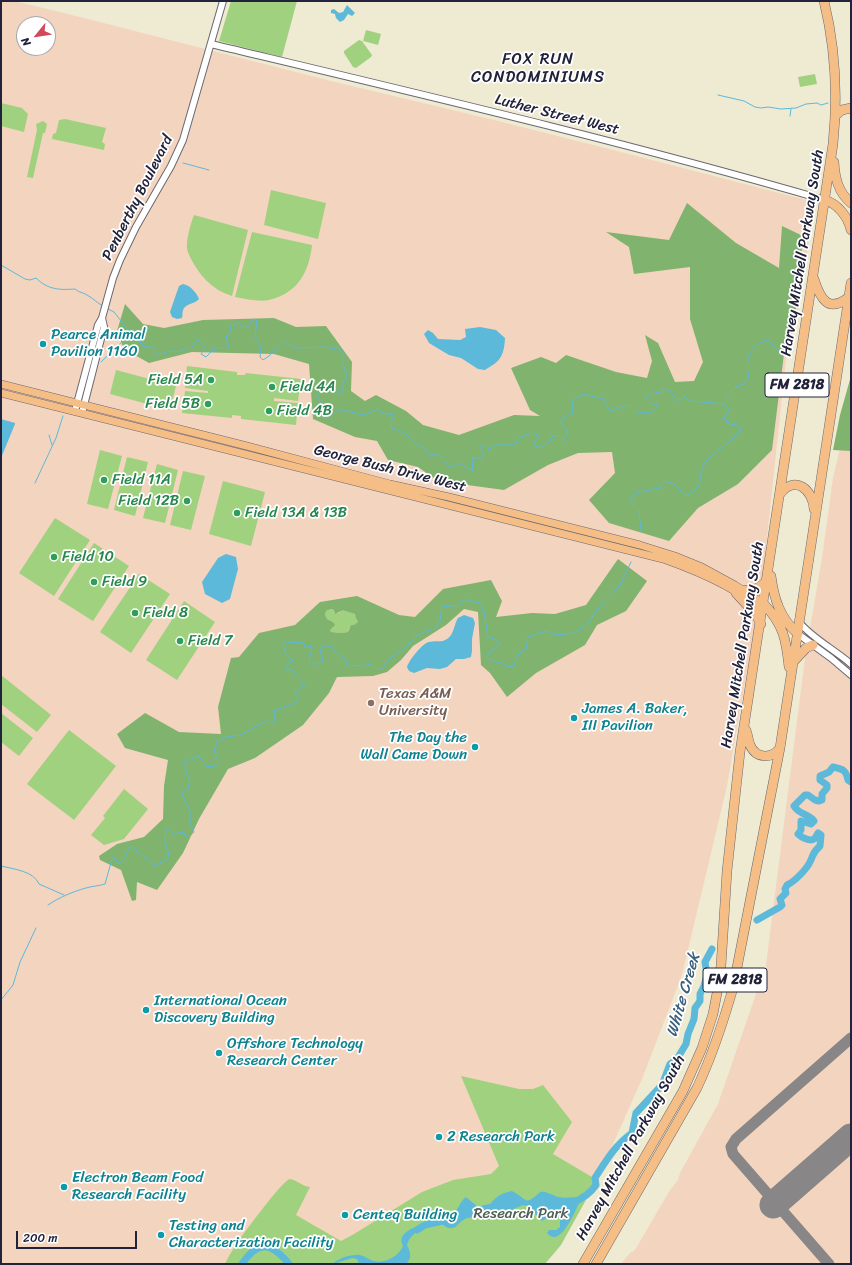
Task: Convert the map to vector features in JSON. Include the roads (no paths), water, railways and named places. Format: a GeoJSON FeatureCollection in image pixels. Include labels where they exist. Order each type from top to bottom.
{"type":"FeatureCollection","features":[{"type":"Feature","properties":{"kind":"highway","name":"Harvey Mitchell Parkway South"},"geometry":{"type":"LineString","coordinates":[[582,1264],[683,1091],[702,1048],[718,993],[727,871],[740,752],[761,624],[833,144],[836,115],[834,48],[824,1]]}},
{"type":"Feature","properties":{"kind":"highway"},"geometry":{"type":"LineString","coordinates":[[836,115],[842,110],[851,108]]}},
{"type":"Feature","properties":{"kind":"highway"},"geometry":{"type":"LineString","coordinates":[[833,144],[837,182],[844,196],[851,203]]}},
{"type":"Feature","properties":{"kind":"highway"},"geometry":{"type":"LineString","coordinates":[[825,200],[834,204],[841,210],[850,225],[851,230]]}},
{"type":"Feature","properties":{"kind":"highway"},"geometry":{"type":"LineString","coordinates":[[813,275],[820,295],[827,303],[841,303],[849,297]]}},
{"type":"Feature","properties":{"kind":"highway","name":"Harvey Mitchell Parkway South"},"geometry":{"type":"LineString","coordinates":[[596,1264],[623,1220],[697,1088],[711,1058],[733,988],[780,748],[851,283]]}},
{"type":"Feature","properties":{"kind":"highway"},"geometry":{"type":"LineString","coordinates":[[780,494],[784,489],[791,486],[800,486],[806,489],[814,502],[815,518]]}},
{"type":"Feature","properties":{"kind":"highway"},"geometry":{"type":"LineString","coordinates":[[769,566],[776,601],[780,611],[788,624],[798,634]]}},
{"type":"Feature","properties":{"kind":"highway"},"geometry":{"type":"LineString","coordinates":[[739,591],[751,591],[767,581]]}},
{"type":"Feature","properties":{"kind":"highway"},"geometry":{"type":"LineString","coordinates":[[739,591],[748,606],[754,611],[761,624]]}},
{"type":"Feature","properties":{"kind":"highway"},"geometry":{"type":"LineString","coordinates":[[763,608],[774,615],[781,628],[786,642],[791,678]]}},
{"type":"Feature","properties":{"kind":"highway"},"geometry":{"type":"LineString","coordinates":[[793,662],[806,648],[813,645]]}},
{"type":"Feature","properties":{"kind":"highway"},"geometry":{"type":"LineString","coordinates":[[745,724],[750,745],[757,754],[769,756],[780,748]]}},
{"type":"Feature","properties":{"kind":"highway"},"geometry":{"type":"LineString","coordinates":[[602,1264],[623,1220]]}},
{"type":"Feature","properties":{"kind":"main road","name":"George Bush Drive West"},"geometry":{"type":"LineString","coordinates":[[1,384],[79,408]]}},
{"type":"Feature","properties":{"kind":"main road","name":"George Bush Drive West"},"geometry":{"type":"LineString","coordinates":[[1,393],[79,408],[247,446],[390,484],[450,497],[640,545],[676,556],[702,567],[763,608]]}},
{"type":"Feature","properties":{"kind":"street","name":"Penberthy Boulevard"},"geometry":{"type":"LineString","coordinates":[[79,408],[98,325],[103,315],[113,278],[128,244],[171,166],[183,140],[223,1]]}},
{"type":"Feature","properties":{"kind":"street","name":"Luther Street West"},"geometry":{"type":"LineString","coordinates":[[211,44],[481,109],[656,154],[825,200]]}},
{"type":"Feature","properties":{"kind":"street"},"geometry":{"type":"LineString","coordinates":[[800,623],[805,629],[851,664]]}},
{"type":"Feature","properties":{"kind":"street"},"geometry":{"type":"LineString","coordinates":[[798,634],[831,658],[851,675]]}},
{"type":"Feature","properties":{"kind":"water"},"geometry":{"type":"Polygon","coordinates":[[[347,5],[355,13],[352,16],[348,14],[344,20],[340,22],[336,18],[335,14],[331,13],[331,10],[334,9],[339,13],[343,12],[347,5]]]}},
{"type":"Feature","properties":{"kind":"water"},"geometry":{"type":"Polygon","coordinates":[[[183,284],[193,290],[199,299],[196,302],[187,305],[183,310],[182,318],[177,319],[172,317],[170,312],[179,286],[183,284]]]}},
{"type":"Feature","properties":{"kind":"water"},"geometry":{"type":"Polygon","coordinates":[[[480,327],[496,330],[505,338],[504,350],[500,358],[485,370],[478,369],[461,358],[449,355],[429,343],[424,334],[428,330],[438,339],[460,340],[466,337],[465,329],[480,327]]]}},
{"type":"Feature","properties":{"kind":"water"},"geometry":{"type":"Polygon","coordinates":[[[1,419],[15,424],[1,458],[1,419]]]}},
{"type":"Feature","properties":{"kind":"water"},"geometry":{"type":"Polygon","coordinates":[[[226,554],[236,557],[238,569],[230,599],[222,603],[205,594],[202,582],[218,558],[226,554]]]}},
{"type":"Feature","properties":{"kind":"water"},"geometry":{"type":"Polygon","coordinates":[[[464,615],[473,618],[475,623],[471,657],[456,659],[447,667],[440,669],[427,668],[414,673],[409,671],[407,667],[413,656],[426,643],[447,639],[453,632],[458,618],[464,615]]]}},
{"type":"Feature","properties":{"kind":"water"},"geometry":{"type":"Polygon","coordinates":[[[512,1191],[526,1200],[531,1199],[540,1192],[543,1192],[562,1198],[579,1198],[580,1201],[567,1226],[557,1236],[552,1237],[547,1233],[549,1230],[556,1230],[560,1227],[560,1220],[557,1215],[552,1215],[542,1221],[527,1206],[523,1205],[504,1213],[491,1215],[488,1208],[492,1201],[504,1193],[512,1191]]]}},
{"type":"Feature","properties":{"kind":"water"},"geometry":{"type":"Polygon","coordinates":[[[466,1197],[478,1207],[478,1212],[454,1228],[449,1228],[443,1225],[441,1220],[453,1214],[466,1197]]]}},
{"type":"Feature","properties":{"kind":"water"},"geometry":{"type":"Polygon","coordinates":[[[424,1223],[425,1226],[414,1234],[408,1242],[407,1245],[410,1255],[406,1264],[359,1264],[357,1259],[352,1258],[333,1264],[342,1258],[353,1255],[364,1256],[378,1262],[387,1260],[395,1256],[401,1250],[403,1246],[402,1237],[404,1234],[424,1223]]]}},
{"type":"Feature","properties":{"kind":"waterway"},"geometry":{"type":"LineString","coordinates":[[718,95],[744,101],[755,107],[761,108],[796,108],[806,104],[817,103],[821,105],[828,103]]}},
{"type":"Feature","properties":{"kind":"waterway"},"geometry":{"type":"LineString","coordinates":[[790,116],[791,109]]}},
{"type":"Feature","properties":{"kind":"waterway"},"geometry":{"type":"LineString","coordinates":[[183,163],[209,170]]}},
{"type":"Feature","properties":{"kind":"waterway"},"geometry":{"type":"LineString","coordinates":[[1,265],[25,279],[30,280],[36,278],[50,287],[59,289],[75,289],[89,296],[103,306]]}},
{"type":"Feature","properties":{"kind":"waterway"},"geometry":{"type":"LineString","coordinates":[[108,309],[114,312],[129,331],[145,347],[151,347],[156,354],[173,351],[179,352],[186,348],[192,347],[197,339],[204,345],[204,350],[201,354],[206,357],[215,348],[229,347],[226,337],[230,332],[231,326],[239,323],[243,328],[249,326],[255,319],[257,321],[255,337],[261,347],[260,357],[263,360],[285,341],[294,348],[328,347],[333,349],[338,347],[344,356],[343,363],[347,377],[343,382],[343,390],[341,394],[332,383],[325,384],[317,396],[321,404],[322,414],[326,418],[338,409],[363,415],[378,409],[383,413],[393,415],[391,421],[392,428],[403,432],[419,446],[425,448],[428,454],[441,456],[450,467],[459,463],[473,471],[472,458],[482,458],[484,455],[480,446],[484,445],[489,449],[496,445],[515,445],[518,438],[528,434],[538,435],[538,438],[534,443],[536,446],[541,448],[550,441],[551,437],[558,435],[564,441],[568,432],[561,423],[564,417],[573,413],[573,400],[584,394],[603,399],[610,411],[628,405],[635,412],[646,413],[654,411],[658,405],[650,403],[646,399],[649,394],[661,392],[662,389],[670,392],[676,400],[680,400],[684,396],[690,401],[725,404],[726,396],[735,387],[744,384],[749,376],[747,364],[748,358],[753,348],[758,344],[769,340],[777,350],[793,351]]}},
{"type":"Feature","properties":{"kind":"waterway"},"geometry":{"type":"LineString","coordinates":[[101,362],[123,341],[124,336],[128,331]]}},
{"type":"Feature","properties":{"kind":"waterway"},"geometry":{"type":"LineString","coordinates":[[641,531],[639,512],[630,503],[635,493],[659,488],[665,481],[676,485],[685,496],[692,493],[699,485],[703,466],[707,460],[741,430],[738,425],[730,424],[724,418],[729,409],[726,405]]}},
{"type":"Feature","properties":{"kind":"waterway"},"geometry":{"type":"LineString","coordinates":[[35,483],[56,438],[63,416]]}},
{"type":"Feature","properties":{"kind":"waterway"},"geometry":{"type":"LineString","coordinates":[[49,435],[52,445]]}},
{"type":"Feature","properties":{"kind":"waterway"},"geometry":{"type":"LineString","coordinates":[[48,905],[76,891],[105,884],[112,859],[115,858],[119,864],[125,858],[130,847],[155,865],[167,860],[169,854],[165,842],[166,828],[174,834],[182,832],[188,838],[194,832],[190,823],[190,811],[182,794],[184,790],[188,789],[190,780],[184,762],[199,756],[206,766],[215,766],[218,762],[214,750],[217,742],[226,737],[240,735],[266,721],[274,722],[274,711],[297,702],[298,699],[295,692],[305,685],[293,671],[287,669],[286,666],[293,661],[286,655],[283,644],[287,642],[304,643],[305,648],[310,646],[312,648],[309,662],[311,664],[318,664],[323,660],[320,651],[322,646],[330,646],[337,654],[345,658],[347,665],[362,666],[371,664],[377,670],[383,669],[385,663],[397,653],[404,650],[415,637],[426,631],[435,629],[440,621],[442,607],[460,605],[463,599],[480,603],[484,612],[488,637],[497,640],[500,645],[489,652],[487,658],[508,667],[514,666],[518,656],[526,649],[528,637],[546,631],[556,635],[575,633],[590,621],[596,611],[620,585],[631,562]]}},
{"type":"Feature","properties":{"kind":"waterway","name":"White Creek"},"geometry":{"type":"LineString","coordinates":[[757,920],[782,905],[780,899],[786,893],[785,889],[787,885],[803,872],[810,862],[814,852],[820,846],[821,835],[818,833],[812,840],[803,838],[798,834],[801,830],[801,821],[811,824],[814,821],[798,811],[794,806],[805,795],[808,795],[815,800],[822,800],[822,794],[827,788],[827,785],[820,780],[820,776],[829,772],[833,767],[844,770],[848,780],[851,782]]}},
{"type":"Feature","properties":{"kind":"waterway"},"geometry":{"type":"LineString","coordinates":[[1,866],[28,873],[33,876],[39,884],[64,895]]}},
{"type":"Feature","properties":{"kind":"waterway"},"geometry":{"type":"LineString","coordinates":[[1,1000],[13,985],[20,962],[36,928]]}},
{"type":"Feature","properties":{"kind":"waterway","name":"White Creek"},"geometry":{"type":"LineString","coordinates":[[572,1203],[586,1196],[596,1185],[595,1178],[607,1159],[632,1133],[636,1113],[662,1085],[670,1064],[677,1059],[686,1044],[694,1019],[695,1008],[700,1001],[700,994],[707,975],[705,962],[712,949]]}},
{"type":"Feature","properties":{"kind":"waterway","name":"White Creek"},"geometry":{"type":"LineString","coordinates":[[470,1212],[497,1206]]}},
{"type":"Feature","properties":{"kind":"waterway","name":"White Creek"},"geometry":{"type":"LineString","coordinates":[[417,1230],[425,1225],[451,1219]]}},
{"type":"Feature","properties":{"kind":"waterway","name":"White Creek"},"geometry":{"type":"LineString","coordinates":[[242,1264],[254,1251],[265,1247],[276,1251],[289,1264]]}},
{"type":"Feature","properties":{"kind":"place","name":"Pearce Animal Pavilion 1160"},"geometry":{"type":"Point","coordinates":[43,344]}},
{"type":"Feature","properties":{"kind":"place","name":"Field 5A"},"geometry":{"type":"Point","coordinates":[211,380]}},
{"type":"Feature","properties":{"kind":"place","name":"Field 4A"},"geometry":{"type":"Point","coordinates":[272,387]}},
{"type":"Feature","properties":{"kind":"place","name":"Field 5B"},"geometry":{"type":"Point","coordinates":[208,404]}},
{"type":"Feature","properties":{"kind":"place","name":"Field 4B"},"geometry":{"type":"Point","coordinates":[269,411]}},
{"type":"Feature","properties":{"kind":"place","name":"Field 11A"},"geometry":{"type":"Point","coordinates":[104,480]}},
{"type":"Feature","properties":{"kind":"place","name":"Field 12B"},"geometry":{"type":"Point","coordinates":[187,501]}},
{"type":"Feature","properties":{"kind":"place","name":"Field 13A & 13B"},"geometry":{"type":"Point","coordinates":[237,513]}},
{"type":"Feature","properties":{"kind":"place","name":"Field 10"},"geometry":{"type":"Point","coordinates":[54,557]}},
{"type":"Feature","properties":{"kind":"place","name":"Field 9"},"geometry":{"type":"Point","coordinates":[94,582]}},
{"type":"Feature","properties":{"kind":"place","name":"Field 8"},"geometry":{"type":"Point","coordinates":[135,613]}},
{"type":"Feature","properties":{"kind":"place","name":"Field 7"},"geometry":{"type":"Point","coordinates":[180,641]}},
{"type":"Feature","properties":{"kind":"place","name":"Texas A&M University"},"geometry":{"type":"Point","coordinates":[371,703]}},
{"type":"Feature","properties":{"kind":"place","name":"James A. Baker, III Pavilion"},"geometry":{"type":"Point","coordinates":[574,718]}},
{"type":"Feature","properties":{"kind":"place","name":"The Day the Wall Came Down"},"geometry":{"type":"Point","coordinates":[475,747]}},
{"type":"Feature","properties":{"kind":"place","name":"International Ocean Discovery Building"},"geometry":{"type":"Point","coordinates":[146,1010]}},
{"type":"Feature","properties":{"kind":"place","name":"Offshore Technology Research Center"},"geometry":{"type":"Point","coordinates":[219,1053]}},
{"type":"Feature","properties":{"kind":"place","name":"2 Research Park"},"geometry":{"type":"Point","coordinates":[439,1137]}},
{"type":"Feature","properties":{"kind":"place","name":"Electron Beam Food Research Facility"},"geometry":{"type":"Point","coordinates":[64,1187]}},
{"type":"Feature","properties":{"kind":"place","name":"Centeq Building"},"geometry":{"type":"Point","coordinates":[345,1215]}},
{"type":"Feature","properties":{"kind":"place","name":"Testing and Characterization Facility"},"geometry":{"type":"Point","coordinates":[161,1235]}},
{"type":"Feature","properties":{"kind":"district","name":"FOX RUN CONDOMINIUMS"},"geometry":{"type":"Point","coordinates":[538,69]}},
{"type":"Feature","properties":{"kind":"park label","name":"Research Park"},"geometry":{"type":"Point","coordinates":[521,1214]}}]}
